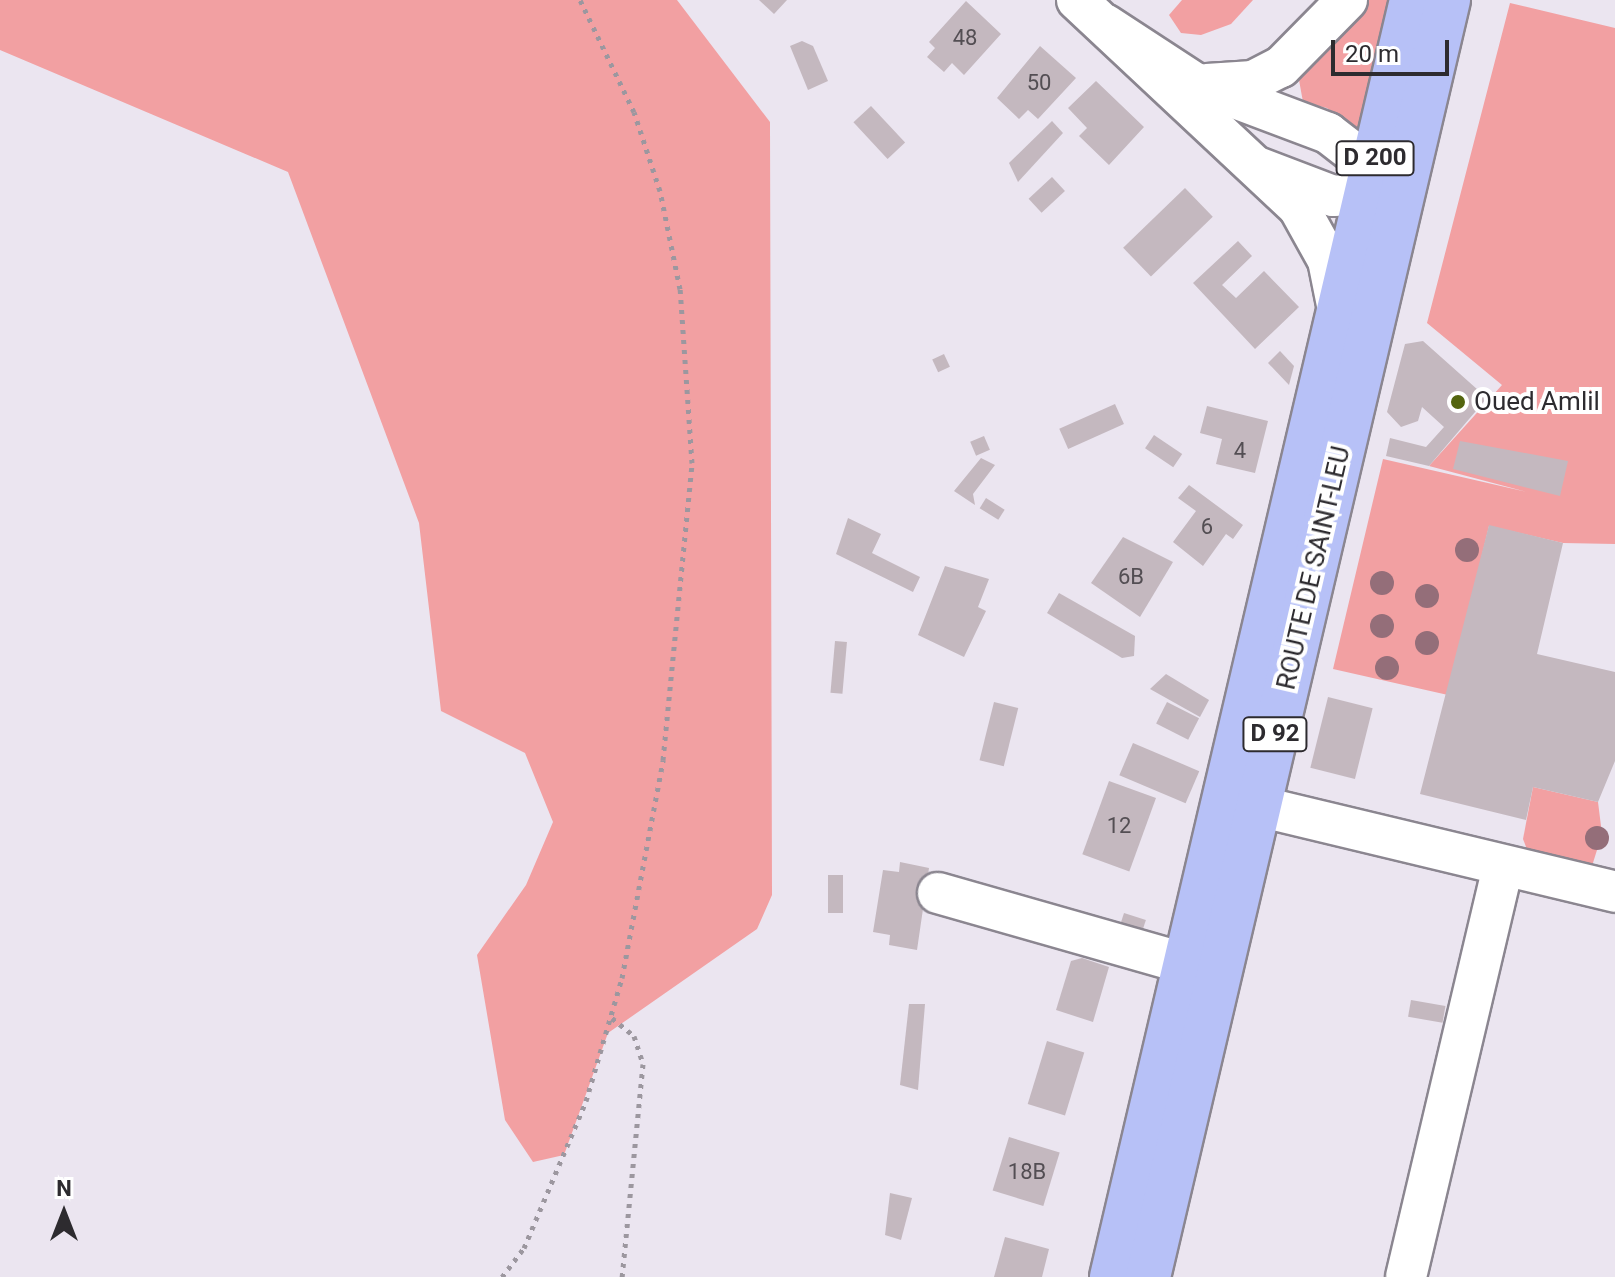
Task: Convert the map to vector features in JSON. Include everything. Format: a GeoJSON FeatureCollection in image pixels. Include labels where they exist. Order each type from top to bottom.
{"type":"FeatureCollection","features":[{"type":"Feature","properties":{"kind":"main road","name":"ROUTE DE SAINT-LEU"},"geometry":{"type":"LineString","coordinates":[[1148,1277],[1258,806],[1381,184],[1412,0]]}},
{"type":"Feature","properties":{"kind":"main road","name":"ROUTE DE SAINT-LEU"},"geometry":{"type":"LineString","coordinates":[[1112,1277],[1339,316],[1381,184],[1448,0]]}},
{"type":"Feature","properties":{"kind":"street"},"geometry":{"type":"LineString","coordinates":[[1195,83],[1253,81],[1273,72],[1347,0]]}},
{"type":"Feature","properties":{"kind":"street"},"geometry":{"type":"LineString","coordinates":[[1091,13],[1195,83],[1317,127],[1381,184]]}},
{"type":"Feature","properties":{"kind":"street"},"geometry":{"type":"LineString","coordinates":[[1091,13],[1260,168],[1320,239],[1339,316]]}},
{"type":"Feature","properties":{"kind":"street"},"geometry":{"type":"LineString","coordinates":[[1260,168],[1316,192],[1381,184]]}},
{"type":"Feature","properties":{"kind":"street"},"geometry":{"type":"LineString","coordinates":[[1258,806],[1503,866],[1612,880]]}},
{"type":"Feature","properties":{"kind":"street"},"geometry":{"type":"LineString","coordinates":[[1406,1277],[1503,866]]}},
{"type":"Feature","properties":{"kind":"street"},"geometry":{"type":"LineString","coordinates":[[938,893],[1187,964]]}},
{"type":"Feature","properties":{"kind":"path"},"geometry":{"type":"LineString","coordinates":[[502,1277],[537,1220],[612,1018],[645,881],[677,648],[692,463],[689,377],[660,191],[634,112],[580,0]]}},
{"type":"Feature","properties":{"kind":"path"},"geometry":{"type":"LineString","coordinates":[[612,1018],[634,1036],[643,1064],[622,1277]]}},
{"type":"Feature","properties":{"kind":"shaded area"},"geometry":{"type":"Polygon","coordinates":[[[0,0],[677,0],[770,122],[772,895],[757,929],[608,1033],[564,1155],[533,1162],[505,1120],[477,955],[526,885],[553,822],[525,753],[441,711],[419,523],[288,172],[0,50],[0,0]]]}},
{"type":"Feature","properties":{"kind":"shaded area"},"geometry":{"type":"Polygon","coordinates":[[[1182,0],[1253,0],[1231,24],[1201,35],[1181,33],[1169,15],[1182,0]]]}},
{"type":"Feature","properties":{"kind":"shaded area"},"geometry":{"type":"Polygon","coordinates":[[[1364,0],[1400,0],[1363,135],[1327,108],[1303,102],[1297,69],[1364,0]]]}},
{"type":"Feature","properties":{"kind":"shaded area"},"geometry":{"type":"Polygon","coordinates":[[[1510,3],[1615,28],[1615,544],[1563,543],[1489,526],[1448,695],[1333,669],[1383,459],[1527,492],[1429,466],[1502,385],[1427,323],[1510,3]]]}},
{"type":"Feature","properties":{"kind":"shaded area"},"geometry":{"type":"Polygon","coordinates":[[[1533,787],[1598,802],[1602,834],[1592,866],[1528,852],[1523,839],[1533,787]]]}},
{"type":"Feature","properties":{"kind":"building"},"geometry":{"type":"Polygon","coordinates":[[[759,0],[787,0],[774,14],[759,0]]]}},
{"type":"Feature","properties":{"kind":"building"},"geometry":{"type":"Polygon","coordinates":[[[966,1],[1001,34],[964,75],[952,63],[944,72],[927,57],[935,48],[929,42],[966,1]]]}},
{"type":"Feature","properties":{"kind":"building"},"geometry":{"type":"Polygon","coordinates":[[[802,41],[813,46],[828,81],[808,90],[790,46],[802,41]]]}},
{"type":"Feature","properties":{"kind":"building"},"geometry":{"type":"Polygon","coordinates":[[[1040,46],[1076,78],[1038,119],[1028,110],[1019,119],[997,98],[1040,46]]]}},
{"type":"Feature","properties":{"kind":"building"},"geometry":{"type":"Polygon","coordinates":[[[1096,81],[1144,127],[1109,165],[1079,136],[1087,128],[1068,108],[1096,81]]]}},
{"type":"Feature","properties":{"kind":"building"},"geometry":{"type":"Polygon","coordinates":[[[871,106],[905,143],[888,159],[853,122],[871,106]]]}},
{"type":"Feature","properties":{"kind":"building"},"geometry":{"type":"Polygon","coordinates":[[[1052,121],[1063,133],[1018,182],[1009,163],[1052,121]]]}},
{"type":"Feature","properties":{"kind":"building"},"geometry":{"type":"Polygon","coordinates":[[[1052,177],[1065,191],[1042,213],[1029,199],[1052,177]]]}},
{"type":"Feature","properties":{"kind":"building"},"geometry":{"type":"Polygon","coordinates":[[[1185,188],[1213,217],[1151,277],[1123,248],[1185,188]]]}},
{"type":"Feature","properties":{"kind":"building"},"geometry":{"type":"Polygon","coordinates":[[[1238,241],[1252,256],[1222,285],[1236,298],[1264,271],[1299,307],[1255,349],[1193,283],[1238,241]]]}},
{"type":"Feature","properties":{"kind":"building","name":"Oued Amlil"},"geometry":{"type":"Polygon","coordinates":[[[1423,341],[1487,398],[1429,466],[1386,456],[1390,438],[1426,447],[1444,427],[1422,407],[1418,421],[1401,427],[1387,412],[1405,344],[1423,341]]]}},
{"type":"Feature","properties":{"kind":"building"},"geometry":{"type":"Polygon","coordinates":[[[1280,351],[1294,366],[1289,385],[1268,363],[1280,351]]]}},
{"type":"Feature","properties":{"kind":"building"},"geometry":{"type":"Polygon","coordinates":[[[944,354],[950,367],[938,372],[932,359],[944,354]]]}},
{"type":"Feature","properties":{"kind":"building"},"geometry":{"type":"Polygon","coordinates":[[[1115,404],[1124,424],[1068,449],[1059,429],[1115,404]]]}},
{"type":"Feature","properties":{"kind":"building"},"geometry":{"type":"Polygon","coordinates":[[[1207,406],[1268,421],[1255,473],[1216,464],[1222,439],[1200,433],[1207,406]]]}},
{"type":"Feature","properties":{"kind":"building"},"geometry":{"type":"Polygon","coordinates":[[[1154,435],[1182,454],[1173,467],[1145,448],[1154,435]]]}},
{"type":"Feature","properties":{"kind":"building"},"geometry":{"type":"Polygon","coordinates":[[[984,436],[990,450],[976,456],[970,442],[984,436]]]}},
{"type":"Feature","properties":{"kind":"building"},"geometry":{"type":"Polygon","coordinates":[[[1460,441],[1568,461],[1560,496],[1453,469],[1460,441]]]}},
{"type":"Feature","properties":{"kind":"building"},"geometry":{"type":"Polygon","coordinates":[[[981,458],[995,465],[973,494],[975,505],[954,491],[981,458]]]}},
{"type":"Feature","properties":{"kind":"building"},"geometry":{"type":"Polygon","coordinates":[[[1189,485],[1243,525],[1233,539],[1226,534],[1203,566],[1173,542],[1196,511],[1178,498],[1189,485]]]}},
{"type":"Feature","properties":{"kind":"building"},"geometry":{"type":"Polygon","coordinates":[[[986,498],[1005,510],[998,520],[980,508],[986,498]]]}},
{"type":"Feature","properties":{"kind":"building"},"geometry":{"type":"Polygon","coordinates":[[[848,518],[881,534],[872,553],[920,577],[913,592],[836,554],[848,518]]]}},
{"type":"Feature","properties":{"kind":"building"},"geometry":{"type":"Polygon","coordinates":[[[1489,525],[1563,543],[1537,654],[1615,672],[1615,761],[1598,802],[1533,787],[1526,820],[1420,794],[1489,525]]]}},
{"type":"Feature","properties":{"kind":"building"},"geometry":{"type":"Polygon","coordinates":[[[1123,537],[1173,562],[1140,617],[1091,583],[1123,537]]]}},
{"type":"Feature","properties":{"kind":"building"},"geometry":{"type":"Polygon","coordinates":[[[945,566],[989,579],[978,607],[986,611],[964,657],[918,635],[945,566]]]}},
{"type":"Feature","properties":{"kind":"building"},"geometry":{"type":"Polygon","coordinates":[[[1059,593],[1135,636],[1134,656],[1122,658],[1047,613],[1059,593]]]}},
{"type":"Feature","properties":{"kind":"building"},"geometry":{"type":"Polygon","coordinates":[[[835,641],[847,642],[842,694],[830,693],[835,641]]]}},
{"type":"Feature","properties":{"kind":"building"},"geometry":{"type":"Polygon","coordinates":[[[1166,674],[1209,700],[1200,717],[1150,689],[1166,674]]]}},
{"type":"Feature","properties":{"kind":"building"},"geometry":{"type":"Polygon","coordinates":[[[1328,697],[1373,708],[1355,779],[1310,768],[1328,697]]]}},
{"type":"Feature","properties":{"kind":"building"},"geometry":{"type":"Polygon","coordinates":[[[994,702],[1018,708],[1004,766],[979,760],[994,702]]]}},
{"type":"Feature","properties":{"kind":"building"},"geometry":{"type":"Polygon","coordinates":[[[1167,702],[1199,718],[1188,740],[1156,723],[1167,702]]]}},
{"type":"Feature","properties":{"kind":"building"},"geometry":{"type":"Polygon","coordinates":[[[1133,743],[1199,771],[1186,803],[1119,775],[1133,743]]]}},
{"type":"Feature","properties":{"kind":"building"},"geometry":{"type":"Polygon","coordinates":[[[1109,781],[1156,798],[1129,871],[1082,854],[1109,781]]]}},
{"type":"Feature","properties":{"kind":"building"},"geometry":{"type":"Polygon","coordinates":[[[900,862],[929,868],[917,950],[889,945],[890,935],[873,932],[883,870],[899,872],[900,862]]]}},
{"type":"Feature","properties":{"kind":"building"},"geometry":{"type":"Polygon","coordinates":[[[828,875],[843,875],[843,913],[828,913],[828,875]]]}},
{"type":"Feature","properties":{"kind":"building"},"geometry":{"type":"Polygon","coordinates":[[[1124,913],[1146,920],[1139,940],[1118,933],[1124,913]]]}},
{"type":"Feature","properties":{"kind":"building"},"geometry":{"type":"Polygon","coordinates":[[[1082,958],[1109,967],[1093,1022],[1056,1010],[1071,961],[1082,958]]]}},
{"type":"Feature","properties":{"kind":"building"},"geometry":{"type":"Polygon","coordinates":[[[1411,1000],[1445,1006],[1443,1023],[1408,1017],[1411,1000]]]}},
{"type":"Feature","properties":{"kind":"building"},"geometry":{"type":"Polygon","coordinates":[[[909,1004],[925,1004],[918,1090],[900,1085],[909,1004]]]}},
{"type":"Feature","properties":{"kind":"building"},"geometry":{"type":"Polygon","coordinates":[[[1047,1041],[1084,1052],[1065,1116],[1028,1104],[1047,1041]]]}},
{"type":"Feature","properties":{"kind":"building"},"geometry":{"type":"Polygon","coordinates":[[[1009,1137],[1060,1152],[1043,1206],[993,1191],[1009,1137]]]}},
{"type":"Feature","properties":{"kind":"building"},"geometry":{"type":"Polygon","coordinates":[[[890,1193],[912,1198],[901,1240],[885,1235],[890,1193]]]}},
{"type":"Feature","properties":{"kind":"building"},"geometry":{"type":"Polygon","coordinates":[[[1005,1237],[1049,1249],[1042,1277],[994,1277],[1005,1237]]]}},
{"type":"Feature","properties":{"kind":"place","name":"Oued Amlil"},"geometry":{"type":"Point","coordinates":[1458,402]}}]}
